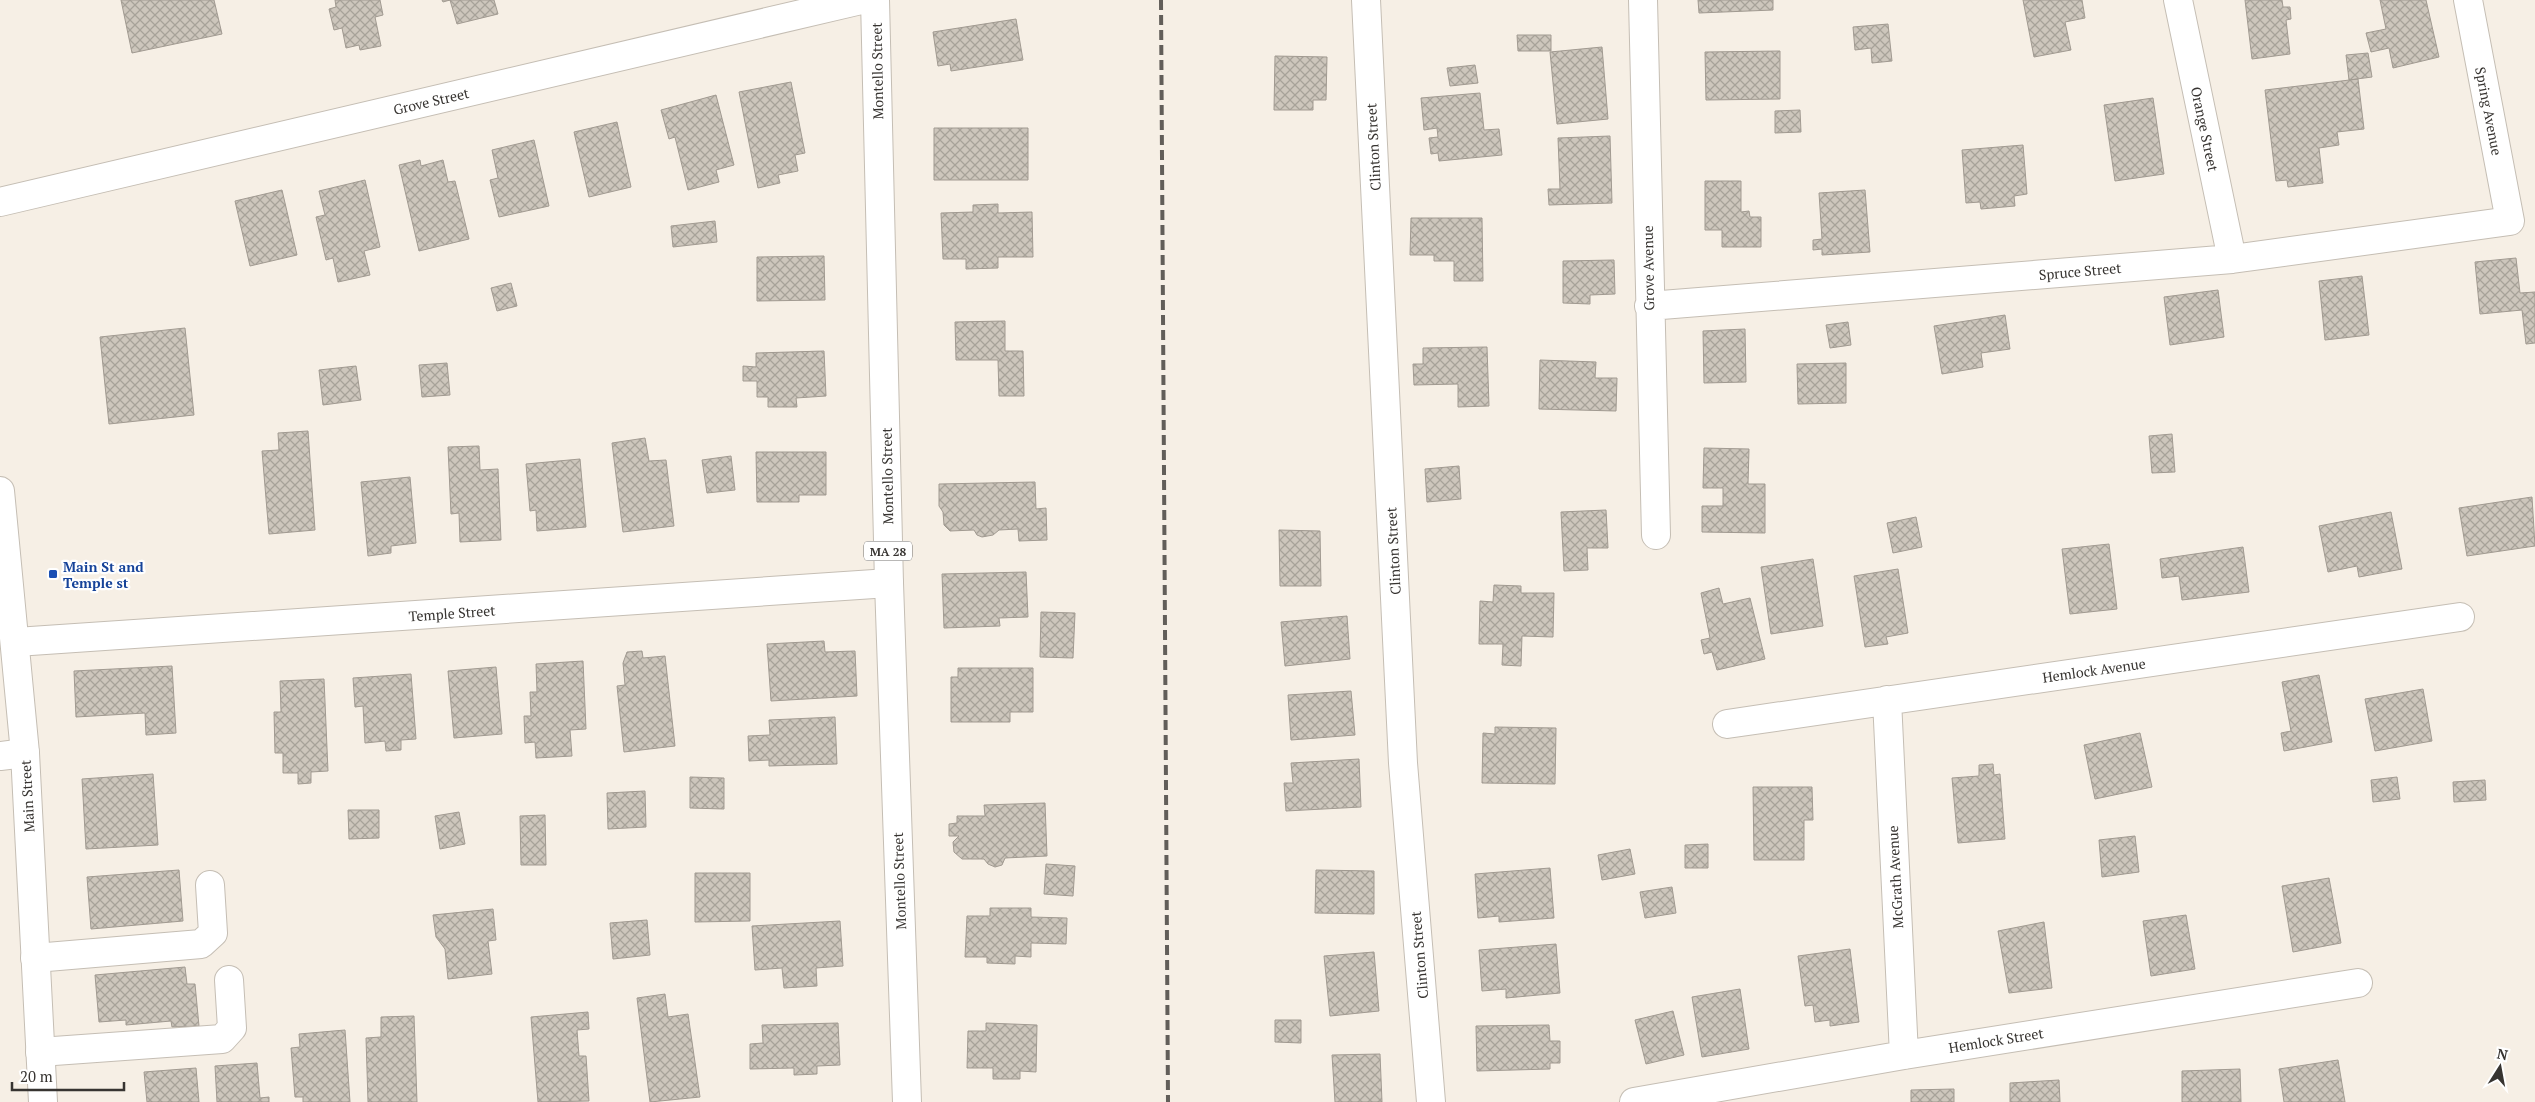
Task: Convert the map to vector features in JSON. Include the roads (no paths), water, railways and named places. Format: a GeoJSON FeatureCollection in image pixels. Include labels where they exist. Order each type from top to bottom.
{"type":"FeatureCollection","features":[{"type":"Feature","properties":{"kind":"street","name":"Grove Street"},"geometry":{"type":"LineString","coordinates":[[0,202],[861,0]]}},
{"type":"Feature","properties":{"kind":"street","name":"Montello Street"},"geometry":{"type":"LineString","coordinates":[[875,0],[889,584],[907,1102]]}},
{"type":"Feature","properties":{"kind":"street","name":"Clinton Street"},"geometry":{"type":"LineString","coordinates":[[1366,0],[1404,763],[1431,1102]]}},
{"type":"Feature","properties":{"kind":"street","name":"Grove Avenue"},"geometry":{"type":"LineString","coordinates":[[1643,0],[1656,535]]}},
{"type":"Feature","properties":{"kind":"street","name":"Orange Street"},"geometry":{"type":"LineString","coordinates":[[2178,0],[2232,258]]}},
{"type":"Feature","properties":{"kind":"street","name":"Spring Avenue"},"geometry":{"type":"LineString","coordinates":[[2468,0],[2510,221]]}},
{"type":"Feature","properties":{"kind":"street","name":"Spruce Street"},"geometry":{"type":"LineString","coordinates":[[1649,306],[2232,258],[2510,221]]}},
{"type":"Feature","properties":{"kind":"street","name":"Main Street"},"geometry":{"type":"LineString","coordinates":[[0,490],[16,642],[13,755],[36,958],[43,1102]]}},
{"type":"Feature","properties":{"kind":"street","name":"Temple Street"},"geometry":{"type":"LineString","coordinates":[[16,642],[889,584]]}},
{"type":"Feature","properties":{"kind":"street","name":"Hemlock Avenue"},"geometry":{"type":"LineString","coordinates":[[1727,724],[2460,617]]}},
{"type":"Feature","properties":{"kind":"street","name":"McGrath Avenue"},"geometry":{"type":"LineString","coordinates":[[1887,700],[1904,1054]]}},
{"type":"Feature","properties":{"kind":"street"},"geometry":{"type":"LineString","coordinates":[[36,958],[201,944],[213,933],[210,885]]}},
{"type":"Feature","properties":{"kind":"street"},"geometry":{"type":"LineString","coordinates":[[40,1052],[222,1039],[232,1028],[228,980]]}},
{"type":"Feature","properties":{"kind":"street","name":"Hemlock Street"},"geometry":{"type":"LineString","coordinates":[[1634,1102],[1904,1054],[2358,982]]}},
{"type":"Feature","properties":{"kind":"railway"},"geometry":{"type":"LineString","coordinates":[[1161,0],[1168,1102]]}},
{"type":"Feature","properties":{"kind":"place","name":"Main St and Temple st"},"geometry":{"type":"Point","coordinates":[53,574]}}]}
